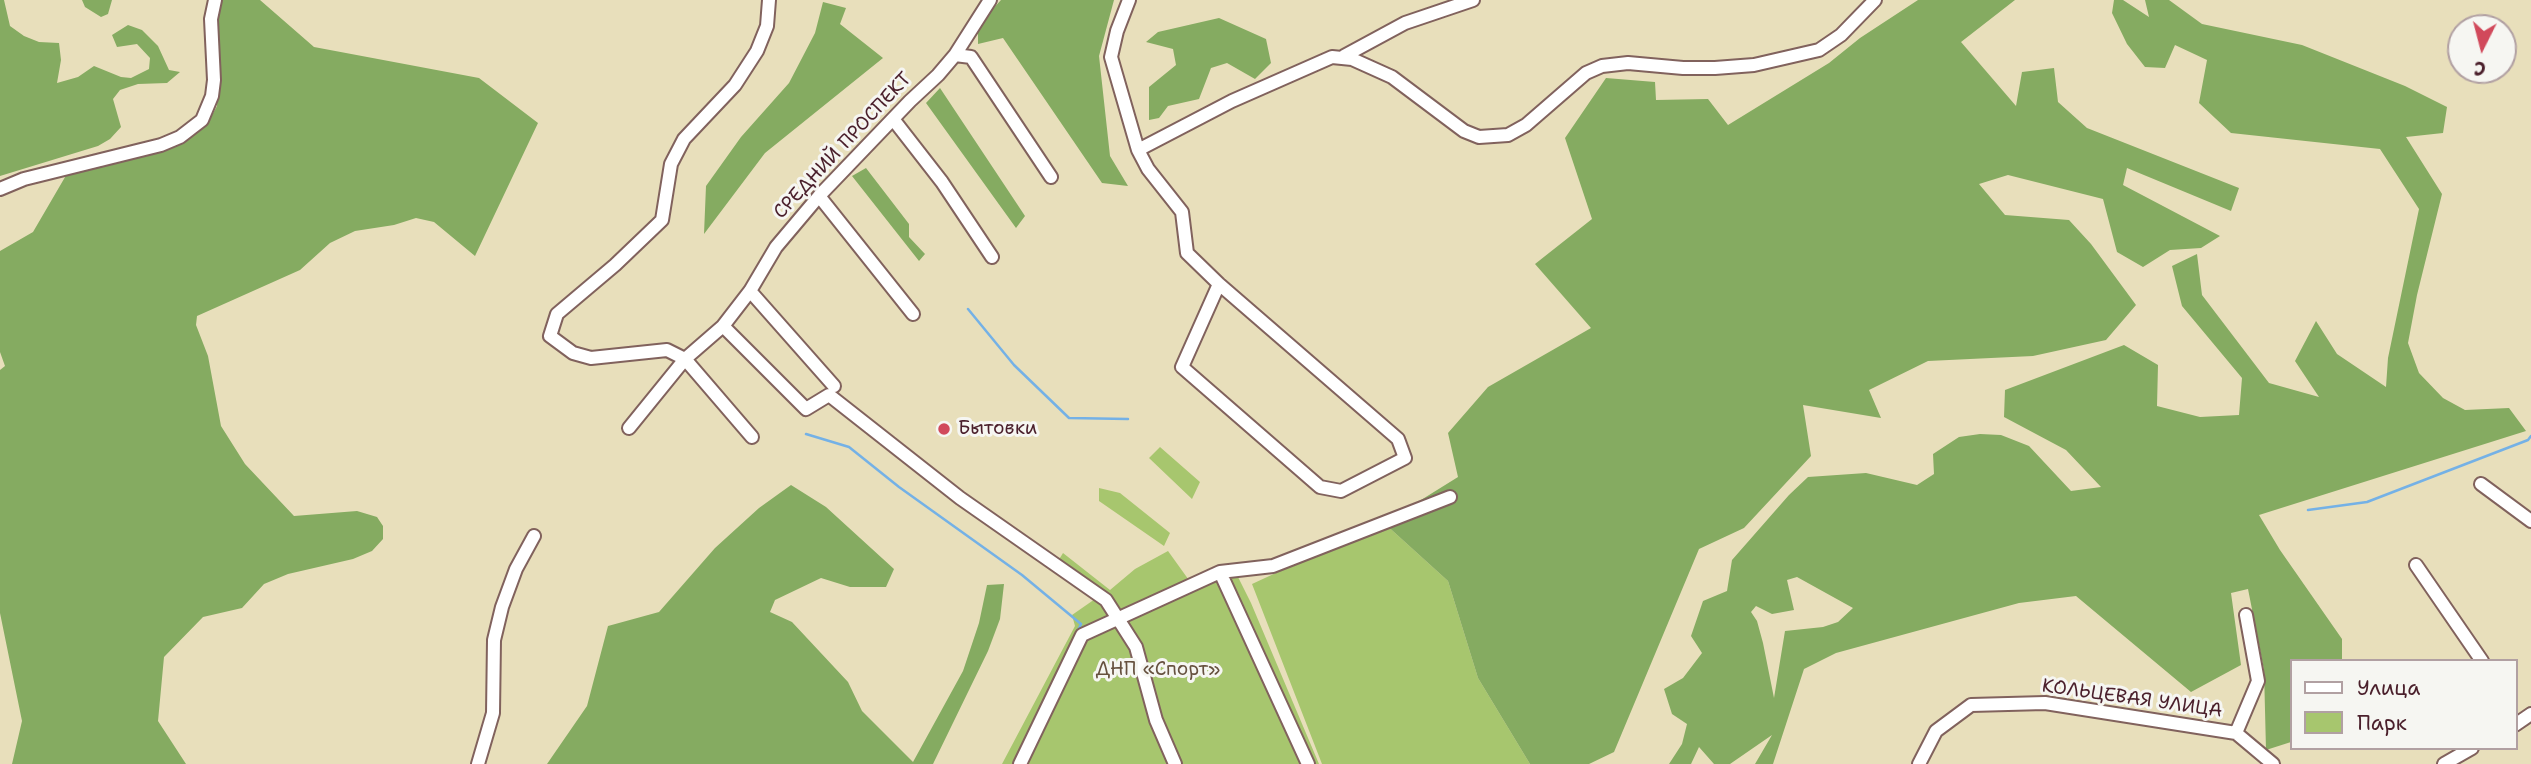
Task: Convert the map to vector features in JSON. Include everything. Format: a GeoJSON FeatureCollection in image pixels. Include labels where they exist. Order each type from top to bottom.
{"type":"FeatureCollection","features":[{"type":"Feature","properties":{"kind":"street"},"geometry":{"type":"LineString","coordinates":[[0,189],[24,179],[161,145],[180,137],[202,120],[212,96],[214,80],[211,19],[215,0]]}},
{"type":"Feature","properties":{"kind":"street"},"geometry":{"type":"LineString","coordinates":[[752,438],[685,359],[667,350],[591,358],[573,353],[550,336],[557,314],[615,265],[662,220],[671,164],[684,139],[735,85],[757,51],[767,26],[769,0]]}},
{"type":"Feature","properties":{"kind":"street","name":"СРЕДНИЙ ПРОСПЕКТ"},"geometry":{"type":"LineString","coordinates":[[629,428],[685,359],[723,326],[750,291],[776,247],[819,195],[955,55],[990,0]]}},
{"type":"Feature","properties":{"kind":"street"},"geometry":{"type":"LineString","coordinates":[[1129,0],[1111,57],[1139,150],[1148,169],[1182,212],[1187,253],[1398,439],[1405,458],[1341,491],[1320,487],[1182,367],[1219,284]]}},
{"type":"Feature","properties":{"kind":"street"},"geometry":{"type":"LineString","coordinates":[[1139,150],[1232,101],[1332,57],[1344,56],[1405,23],[1472,0]]}},
{"type":"Feature","properties":{"kind":"street"},"geometry":{"type":"LineString","coordinates":[[1344,56],[1392,77],[1464,131],[1479,137],[1492,138],[1519,130],[1586,73],[1602,65],[1628,63],[1715,68],[1754,65],[1819,50],[1841,35],[1875,0]]}},
{"type":"Feature","properties":{"kind":"street"},"geometry":{"type":"LineString","coordinates":[[955,55],[971,57],[1051,177]]}},
{"type":"Feature","properties":{"kind":"street"},"geometry":{"type":"LineString","coordinates":[[893,119],[942,182],[992,257]]}},
{"type":"Feature","properties":{"kind":"street"},"geometry":{"type":"LineString","coordinates":[[819,195],[913,314]]}},
{"type":"Feature","properties":{"kind":"street"},"geometry":{"type":"LineString","coordinates":[[750,291],[834,386]]}},
{"type":"Feature","properties":{"kind":"street"},"geometry":{"type":"LineString","coordinates":[[723,326],[806,409],[830,396],[863,419],[960,498],[1106,600],[1136,647],[1156,720],[1175,764]]}},
{"type":"Feature","properties":{"kind":"street"},"geometry":{"type":"LineString","coordinates":[[2481,484],[2531,521]]}},
{"type":"Feature","properties":{"kind":"street"},"geometry":{"type":"LineString","coordinates":[[1020,764],[1082,635],[1220,572],[1273,566],[1450,497]]}},
{"type":"Feature","properties":{"kind":"street"},"geometry":{"type":"LineString","coordinates":[[478,764],[493,713],[494,640],[502,607],[516,569],[534,536]]}},
{"type":"Feature","properties":{"kind":"street"},"geometry":{"type":"LineString","coordinates":[[2416,565],[2481,659]]}},
{"type":"Feature","properties":{"kind":"street"},"geometry":{"type":"LineString","coordinates":[[1220,572],[1308,764]]}},
{"type":"Feature","properties":{"kind":"street"},"geometry":{"type":"LineString","coordinates":[[2236,733],[2258,681],[2246,615]]}},
{"type":"Feature","properties":{"kind":"street","name":"КОЛЬЦЕВАЯ УЛИЦА"},"geometry":{"type":"LineString","coordinates":[[1919,764],[1937,731],[1970,705],[2045,703],[2236,733],[2273,764]]}},
{"type":"Feature","properties":{"kind":"street"},"geometry":{"type":"LineString","coordinates":[[2444,764],[2468,750]]}},
{"type":"Feature","properties":{"kind":"green space"},"geometry":{"type":"Polygon","coordinates":[[[0,0],[4,0],[10,26],[39,42],[59,43],[61,60],[57,83],[78,77],[94,66],[121,77],[131,78],[149,69],[150,58],[137,44],[117,47],[112,35],[128,25],[142,30],[158,46],[169,70],[180,72],[167,83],[138,84],[120,90],[113,99],[121,127],[110,139],[98,146],[0,176],[0,0]]]}},
{"type":"Feature","properties":{"kind":"green space"},"geometry":{"type":"Polygon","coordinates":[[[82,0],[112,0],[108,14],[101,17],[85,7],[82,0]]]}},
{"type":"Feature","properties":{"kind":"green space"},"geometry":{"type":"Polygon","coordinates":[[[222,0],[260,0],[314,47],[479,78],[538,123],[475,256],[434,222],[416,218],[394,225],[355,231],[330,243],[300,270],[197,316],[196,325],[208,356],[221,426],[245,464],[294,516],[357,511],[377,517],[383,526],[383,539],[372,551],[353,559],[288,574],[264,584],[242,608],[203,617],[164,657],[158,721],[186,764],[12,764],[22,721],[0,613],[0,370],[5,366],[0,352],[0,251],[33,232],[68,172],[178,142],[206,126],[217,106],[218,64],[214,20],[222,0]]]}},
{"type":"Feature","properties":{"kind":"green space"},"geometry":{"type":"Polygon","coordinates":[[[1001,0],[1114,0],[1099,56],[1110,156],[1128,186],[1102,183],[1003,38],[978,44],[978,25],[1001,0]]]}},
{"type":"Feature","properties":{"kind":"green space"},"geometry":{"type":"Polygon","coordinates":[[[1918,0],[2015,0],[1961,42],[2016,106],[2022,72],[2054,68],[2058,102],[2087,128],[2239,188],[2231,211],[2127,168],[2123,185],[2220,236],[2201,248],[2170,250],[2143,267],[2117,252],[2103,199],[2008,175],[1979,184],[2005,215],[2069,220],[2091,244],[2136,305],[2106,340],[2033,356],[1928,361],[1869,390],[1881,418],[1803,405],[1811,456],[1744,528],[1699,549],[1614,752],[1589,764],[1530,764],[1478,678],[1448,581],[1384,523],[1458,477],[1448,433],[1488,387],[1591,328],[1535,264],[1592,219],[1565,138],[1606,78],[1655,82],[1656,100],[1708,99],[1728,125],[1829,63],[1860,38],[1918,0]]]}},
{"type":"Feature","properties":{"kind":"green space"},"geometry":{"type":"Polygon","coordinates":[[[2114,0],[2123,0],[2149,17],[2145,0],[2169,0],[2202,24],[2302,45],[2405,86],[2447,107],[2443,133],[2406,137],[2442,194],[2408,343],[2419,373],[2443,398],[2465,410],[2509,408],[2526,431],[2259,515],[2342,639],[2342,659],[2290,659],[2290,742],[2266,750],[2264,670],[2248,589],[2231,593],[2241,665],[2191,692],[2076,596],[2019,603],[1836,653],[1804,669],[1773,764],[1755,764],[1772,735],[1730,764],[1714,764],[1699,747],[1691,764],[1669,764],[1682,744],[1687,724],[1672,714],[1664,689],[1683,678],[1702,653],[1691,636],[1703,601],[1727,591],[1732,560],[1808,477],[1866,473],[1917,485],[1934,474],[1933,454],[1959,437],[1980,434],[2001,435],[2029,446],[2071,491],[2101,487],[2066,450],[2004,417],[2005,390],[2124,345],[2158,365],[2157,406],[2200,417],[2239,415],[2242,378],[2182,306],[2172,266],[2197,254],[2202,295],[2269,383],[2319,397],[2295,361],[2316,321],[2337,354],[2386,387],[2388,358],[2419,209],[2380,149],[2231,133],[2199,103],[2207,60],[2175,45],[2165,68],[2145,67],[2127,44],[2112,13],[2114,0]],[[1797,577],[1787,580],[1794,610],[1772,614],[1756,606],[1751,612],[1757,621],[1763,643],[1774,698],[1785,631],[1823,627],[1838,622],[1853,608],[1797,577]]]}},
{"type":"Feature","properties":{"kind":"green space"},"geometry":{"type":"Polygon","coordinates":[[[823,2],[846,8],[840,24],[883,58],[765,153],[704,234],[706,186],[741,137],[789,83],[815,33],[823,2]]]}},
{"type":"Feature","properties":{"kind":"green space"},"geometry":{"type":"Polygon","coordinates":[[[1219,18],[1266,39],[1271,63],[1255,79],[1227,63],[1211,68],[1199,99],[1168,106],[1159,118],[1149,120],[1149,87],[1176,65],[1173,49],[1146,42],[1158,32],[1219,18]]]}},
{"type":"Feature","properties":{"kind":"green space"},"geometry":{"type":"Polygon","coordinates":[[[940,88],[1025,216],[1016,228],[926,103],[940,88]]]}},
{"type":"Feature","properties":{"kind":"green space"},"geometry":{"type":"Polygon","coordinates":[[[866,168],[909,224],[909,237],[925,254],[919,261],[852,176],[866,168]]]}},
{"type":"Feature","properties":{"kind":"green space"},"geometry":{"type":"Polygon","coordinates":[[[1160,447],[1200,482],[1192,499],[1149,458],[1160,447]]]}},
{"type":"Feature","properties":{"kind":"green space"},"geometry":{"type":"Polygon","coordinates":[[[791,485],[826,507],[894,569],[886,587],[850,587],[821,578],[775,600],[770,612],[792,622],[848,682],[862,711],[913,762],[963,671],[979,623],[987,585],[1004,584],[1000,619],[988,651],[933,764],[547,764],[587,706],[608,626],[659,612],[715,548],[759,508],[791,485]]]}},
{"type":"Feature","properties":{"kind":"green space"},"geometry":{"type":"Polygon","coordinates":[[[1099,488],[1120,493],[1170,533],[1164,546],[1099,501],[1099,488]]]}},
{"type":"Feature","properties":{"kind":"green space"},"geometry":{"type":"Polygon","coordinates":[[[1384,523],[1448,581],[1478,678],[1530,764],[1322,764],[1252,584],[1384,523]]]}},
{"type":"Feature","properties":{"kind":"green space","name":"ДНП «Спорт»"},"geometry":{"type":"Polygon","coordinates":[[[1168,551],[1191,583],[1243,574],[1238,577],[1319,764],[1002,764],[1075,626],[1072,615],[1095,599],[1052,571],[1063,553],[1110,590],[1135,569],[1168,551]]]}},
{"type":"Feature","properties":{"kind":"waterway"},"geometry":{"type":"LineString","coordinates":[[968,309],[1014,365],[1069,418],[1128,419]]}},
{"type":"Feature","properties":{"kind":"waterway"},"geometry":{"type":"LineString","coordinates":[[806,434],[849,447],[899,487],[1022,575],[1081,624],[1076,635]]}},
{"type":"Feature","properties":{"kind":"waterway"},"geometry":{"type":"LineString","coordinates":[[2308,510],[2367,502],[2528,440],[2531,436]]}},
{"type":"Feature","properties":{"kind":"place","name":"Бытовки"},"geometry":{"type":"Point","coordinates":[944,429]}}]}
